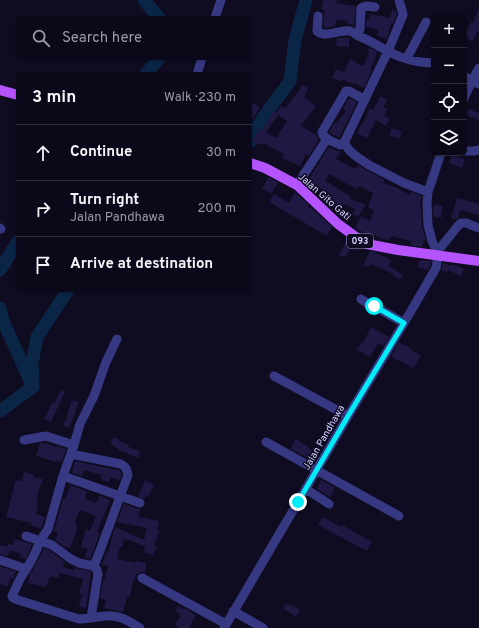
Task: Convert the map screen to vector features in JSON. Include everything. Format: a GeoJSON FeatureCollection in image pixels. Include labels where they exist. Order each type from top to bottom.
{"type":"FeatureCollection","features":[{"type":"Feature","properties":{"kind":"main road"},"geometry":{"type":"LineString","coordinates":[[0,90],[16,94]]}},
{"type":"Feature","properties":{"kind":"main road","name":"Jalan Gito Gati"},"geometry":{"type":"LineString","coordinates":[[252,164],[297,184],[338,224],[360,240],[375,246],[479,261]]}},
{"type":"Feature","properties":{"kind":"street"},"geometry":{"type":"LineString","coordinates":[[216,16],[221,0]]}},
{"type":"Feature","properties":{"kind":"street"},"geometry":{"type":"LineString","coordinates":[[365,100],[349,91],[346,91],[322,132],[323,135],[329,140],[340,145],[343,144],[365,100],[388,51],[403,16],[399,1]]}},
{"type":"Feature","properties":{"kind":"street"},"geometry":{"type":"LineString","coordinates":[[358,36],[360,29],[361,8],[366,6],[374,7]]}},
{"type":"Feature","properties":{"kind":"street"},"geometry":{"type":"LineString","coordinates":[[318,16],[317,31],[319,33],[326,34],[350,31],[388,51],[420,63],[431,63]]}},
{"type":"Feature","properties":{"kind":"street"},"geometry":{"type":"LineString","coordinates":[[407,58],[426,22]]}},
{"type":"Feature","properties":{"kind":"street"},"geometry":{"type":"LineString","coordinates":[[198,72],[201,60]]}},
{"type":"Feature","properties":{"kind":"street"},"geometry":{"type":"LineString","coordinates":[[467,91],[479,68]]}},
{"type":"Feature","properties":{"kind":"street"},"geometry":{"type":"LineString","coordinates":[[297,184],[325,142],[329,140]]}},
{"type":"Feature","properties":{"kind":"street"},"geometry":{"type":"LineString","coordinates":[[344,142],[350,151],[369,165],[404,183],[428,192]]}},
{"type":"Feature","properties":{"kind":"street"},"geometry":{"type":"LineString","coordinates":[[467,151],[479,150]]}},
{"type":"Feature","properties":{"kind":"street"},"geometry":{"type":"LineString","coordinates":[[438,254],[432,241],[428,225],[427,202],[428,192],[439,156]]}},
{"type":"Feature","properties":{"kind":"street"},"geometry":{"type":"LineString","coordinates":[[438,254],[457,227],[462,223],[479,228]]}},
{"type":"Feature","properties":{"kind":"street","name":"Jalan Pandhawa"},"geometry":{"type":"LineString","coordinates":[[225,626],[436,268],[438,254]]}},
{"type":"Feature","properties":{"kind":"street"},"geometry":{"type":"LineString","coordinates":[[361,298],[367,304],[374,306],[404,323]]}},
{"type":"Feature","properties":{"kind":"street"},"geometry":{"type":"LineString","coordinates":[[117,339],[106,362],[94,396],[80,424],[48,529],[40,541],[12,596],[13,598],[79,619],[107,615],[114,616],[126,619],[140,628]]}},
{"type":"Feature","properties":{"kind":"street"},"geometry":{"type":"LineString","coordinates":[[274,376],[348,416]]}},
{"type":"Feature","properties":{"kind":"street"},"geometry":{"type":"LineString","coordinates":[[24,440],[46,436],[72,450],[121,464],[127,470],[128,475],[94,566]]}},
{"type":"Feature","properties":{"kind":"street"},"geometry":{"type":"LineString","coordinates":[[266,442],[399,516]]}},
{"type":"Feature","properties":{"kind":"street"},"geometry":{"type":"LineString","coordinates":[[63,476],[140,503]]}},
{"type":"Feature","properties":{"kind":"street"},"geometry":{"type":"LineString","coordinates":[[306,489],[328,504]]}},
{"type":"Feature","properties":{"kind":"street"},"geometry":{"type":"LineString","coordinates":[[26,536],[52,545],[79,563],[94,566],[98,574],[91,618]]}},
{"type":"Feature","properties":{"kind":"street"},"geometry":{"type":"LineString","coordinates":[[0,560],[26,569]]}},
{"type":"Feature","properties":{"kind":"street"},"geometry":{"type":"LineString","coordinates":[[142,578],[225,626]]}},
{"type":"Feature","properties":{"kind":"street"},"geometry":{"type":"LineString","coordinates":[[233,612],[263,628]]}},
{"type":"Feature","properties":{"kind":"building"},"geometry":{"type":"Polygon","coordinates":[[[323,0],[337,0],[336,3],[356,6],[354,25],[347,24],[348,21],[336,20],[335,26],[324,28],[324,10],[321,10],[323,0]]]}},
{"type":"Feature","properties":{"kind":"building"},"geometry":{"type":"Polygon","coordinates":[[[479,8],[479,32],[477,32],[473,41],[467,38],[467,28],[468,29],[471,22],[473,23],[479,8]]]}},
{"type":"Feature","properties":{"kind":"building"},"geometry":{"type":"Polygon","coordinates":[[[392,10],[396,11],[397,14],[393,24],[391,23],[387,39],[377,36],[379,30],[366,27],[366,20],[369,20],[370,14],[390,18],[392,10]]]}},
{"type":"Feature","properties":{"kind":"building"},"geometry":{"type":"Polygon","coordinates":[[[337,38],[349,38],[349,47],[336,46],[337,38]]]}},
{"type":"Feature","properties":{"kind":"building"},"geometry":{"type":"Polygon","coordinates":[[[369,47],[377,52],[376,58],[370,69],[372,70],[364,88],[342,79],[341,81],[332,78],[336,69],[344,72],[350,59],[363,66],[369,54],[367,53],[369,47]]]}},
{"type":"Feature","properties":{"kind":"building"},"geometry":{"type":"Polygon","coordinates":[[[302,85],[308,88],[304,97],[316,106],[301,126],[317,135],[319,139],[309,156],[306,154],[300,166],[282,158],[284,154],[263,143],[261,145],[252,141],[259,129],[262,130],[274,111],[276,113],[281,106],[285,108],[302,85]],[[278,115],[266,132],[276,138],[287,121],[278,115]]]}},
{"type":"Feature","properties":{"kind":"building"},"geometry":{"type":"Polygon","coordinates":[[[381,96],[387,100],[383,107],[387,109],[384,116],[390,119],[386,126],[376,120],[367,138],[357,133],[370,108],[373,110],[381,96]]]}},
{"type":"Feature","properties":{"kind":"building"},"geometry":{"type":"Polygon","coordinates":[[[349,98],[357,102],[339,138],[329,132],[346,111],[343,109],[349,98]]]}},
{"type":"Feature","properties":{"kind":"building"},"geometry":{"type":"Polygon","coordinates":[[[252,102],[260,107],[252,121],[252,102]]]}},
{"type":"Feature","properties":{"kind":"building"},"geometry":{"type":"Polygon","coordinates":[[[469,109],[479,113],[479,120],[467,115],[469,109]]]}},
{"type":"Feature","properties":{"kind":"building"},"geometry":{"type":"Polygon","coordinates":[[[392,128],[402,132],[399,139],[389,135],[392,128]]]}},
{"type":"Feature","properties":{"kind":"building"},"geometry":{"type":"Polygon","coordinates":[[[329,147],[341,151],[336,159],[355,169],[358,165],[385,180],[383,183],[393,186],[410,195],[411,192],[422,196],[420,206],[422,226],[426,240],[424,240],[422,247],[410,245],[411,241],[391,236],[389,240],[385,240],[370,233],[369,235],[355,228],[361,216],[370,221],[374,210],[368,207],[373,193],[359,186],[357,189],[329,174],[325,181],[350,196],[349,198],[366,205],[358,217],[352,214],[355,209],[342,203],[339,210],[329,205],[333,197],[308,180],[329,147]]]}},
{"type":"Feature","properties":{"kind":"building"},"geometry":{"type":"Polygon","coordinates":[[[451,156],[456,156],[465,160],[462,168],[449,163],[451,156]]]}},
{"type":"Feature","properties":{"kind":"building"},"geometry":{"type":"Polygon","coordinates":[[[268,177],[278,182],[271,194],[262,189],[268,177]]]}},
{"type":"Feature","properties":{"kind":"building"},"geometry":{"type":"Polygon","coordinates":[[[295,192],[309,205],[308,207],[314,210],[332,227],[327,236],[269,202],[274,194],[289,203],[295,192]]]}},
{"type":"Feature","properties":{"kind":"building"},"geometry":{"type":"Polygon","coordinates":[[[457,198],[479,204],[479,215],[460,210],[458,218],[451,218],[457,198]]]}},
{"type":"Feature","properties":{"kind":"building"},"geometry":{"type":"Polygon","coordinates":[[[435,204],[443,206],[441,218],[434,217],[433,210],[435,204]]]}},
{"type":"Feature","properties":{"kind":"building"},"geometry":{"type":"Polygon","coordinates":[[[347,239],[356,245],[353,249],[351,248],[345,257],[339,255],[347,239]]]}},
{"type":"Feature","properties":{"kind":"building"},"geometry":{"type":"Polygon","coordinates":[[[370,251],[376,252],[391,260],[389,266],[403,275],[401,278],[399,279],[392,275],[393,274],[370,264],[369,267],[363,265],[370,251]]]}},
{"type":"Feature","properties":{"kind":"building"},"geometry":{"type":"Polygon","coordinates":[[[420,260],[431,261],[428,270],[417,267],[420,260]]]}},
{"type":"Feature","properties":{"kind":"building"},"geometry":{"type":"Polygon","coordinates":[[[443,263],[451,266],[452,264],[464,269],[461,276],[447,270],[447,272],[441,270],[443,263]]]}},
{"type":"Feature","properties":{"kind":"building"},"geometry":{"type":"Polygon","coordinates":[[[371,327],[389,337],[383,346],[378,343],[370,357],[357,350],[362,342],[363,343],[371,327]]]}},
{"type":"Feature","properties":{"kind":"building"},"geometry":{"type":"Polygon","coordinates":[[[399,342],[421,355],[414,368],[391,357],[399,342]]]}},
{"type":"Feature","properties":{"kind":"building"},"geometry":{"type":"Polygon","coordinates":[[[61,390],[65,392],[51,422],[44,419],[52,403],[54,404],[61,390]]]}},
{"type":"Feature","properties":{"kind":"building"},"geometry":{"type":"Polygon","coordinates":[[[72,400],[79,402],[69,428],[63,425],[68,415],[72,400]]]}},
{"type":"Feature","properties":{"kind":"building"},"geometry":{"type":"Polygon","coordinates":[[[114,437],[129,445],[128,447],[140,451],[138,458],[119,450],[110,443],[114,437]]]}},
{"type":"Feature","properties":{"kind":"building"},"geometry":{"type":"Polygon","coordinates":[[[295,439],[313,451],[311,453],[316,455],[313,461],[291,449],[295,439]]]}},
{"type":"Feature","properties":{"kind":"building"},"geometry":{"type":"Polygon","coordinates":[[[40,443],[66,449],[62,462],[56,460],[56,462],[36,456],[40,443]]]}},
{"type":"Feature","properties":{"kind":"building"},"geometry":{"type":"Polygon","coordinates":[[[75,461],[119,470],[122,474],[120,480],[111,477],[109,482],[101,480],[102,475],[84,470],[82,476],[72,473],[75,461]]]}},
{"type":"Feature","properties":{"kind":"building"},"geometry":{"type":"Polygon","coordinates":[[[24,472],[33,474],[33,477],[43,479],[36,502],[38,502],[36,514],[45,517],[41,529],[31,525],[31,523],[6,517],[16,480],[22,481],[24,472]]]}},
{"type":"Feature","properties":{"kind":"building"},"geometry":{"type":"Polygon","coordinates":[[[145,480],[154,485],[148,497],[146,495],[144,499],[138,496],[145,480]]]}},
{"type":"Feature","properties":{"kind":"building"},"geometry":{"type":"Polygon","coordinates":[[[321,480],[335,487],[330,497],[317,489],[321,480]]]}},
{"type":"Feature","properties":{"kind":"building"},"geometry":{"type":"Polygon","coordinates":[[[71,485],[87,492],[85,499],[96,503],[100,496],[110,500],[97,532],[100,533],[90,559],[85,558],[88,549],[81,547],[86,529],[90,531],[96,516],[80,510],[75,522],[77,523],[76,527],[78,527],[70,548],[63,546],[55,540],[58,532],[54,531],[63,499],[65,499],[71,485]]]}},
{"type":"Feature","properties":{"kind":"building"},"geometry":{"type":"Polygon","coordinates":[[[124,504],[141,509],[138,517],[159,521],[157,530],[160,531],[154,545],[157,546],[153,556],[144,552],[145,547],[130,540],[124,539],[122,547],[120,547],[117,559],[135,563],[136,561],[146,563],[145,573],[141,572],[136,574],[134,581],[133,580],[130,597],[127,597],[123,612],[104,608],[106,600],[100,598],[103,581],[108,566],[102,565],[106,553],[108,553],[115,527],[144,540],[147,528],[117,522],[124,504]]]}},
{"type":"Feature","properties":{"kind":"building"},"geometry":{"type":"Polygon","coordinates":[[[323,517],[341,527],[342,525],[372,542],[367,551],[318,525],[323,517]]]}},
{"type":"Feature","properties":{"kind":"building"},"geometry":{"type":"Polygon","coordinates":[[[15,539],[32,544],[26,559],[20,557],[21,554],[10,550],[8,556],[0,554],[0,545],[7,547],[8,544],[13,545],[15,539]]]}},
{"type":"Feature","properties":{"kind":"building"},"geometry":{"type":"Polygon","coordinates":[[[44,548],[65,562],[63,567],[74,570],[75,568],[91,571],[86,608],[79,607],[82,594],[79,593],[83,579],[60,573],[58,578],[50,576],[46,587],[28,583],[30,574],[44,548]]]}},
{"type":"Feature","properties":{"kind":"building"},"geometry":{"type":"Polygon","coordinates":[[[0,566],[17,572],[15,573],[13,579],[10,578],[8,586],[0,584],[0,566]]]}},
{"type":"Feature","properties":{"kind":"building"},"geometry":{"type":"Polygon","coordinates":[[[286,603],[300,610],[296,617],[283,608],[286,603]]]}},
{"type":"Feature","properties":{"kind":"building"},"geometry":{"type":"Polygon","coordinates":[[[178,606],[196,615],[189,628],[179,628],[175,625],[180,616],[180,614],[175,612],[178,606]]]}},
{"type":"Feature","properties":{"kind":"waterway"},"geometry":{"type":"LineString","coordinates":[[144,0],[157,16]]}},
{"type":"Feature","properties":{"kind":"waterway"},"geometry":{"type":"LineString","coordinates":[[252,138],[262,119],[290,81],[295,40],[306,0]]}},
{"type":"Feature","properties":{"kind":"waterway"},"geometry":{"type":"LineString","coordinates":[[148,72],[157,60]]}},
{"type":"Feature","properties":{"kind":"waterway"},"geometry":{"type":"LineString","coordinates":[[0,270],[16,244]]}},
{"type":"Feature","properties":{"kind":"waterway"},"geometry":{"type":"LineString","coordinates":[[33,380],[32,364],[37,337],[67,292]]}},
{"type":"Feature","properties":{"kind":"waterway"},"geometry":{"type":"LineString","coordinates":[[0,308],[3,321],[33,387],[0,411]]}},
{"type":"Feature","properties":{"kind":"route"},"geometry":{"type":"LineString","coordinates":[[298,502],[404,323],[374,306]]}}]}
